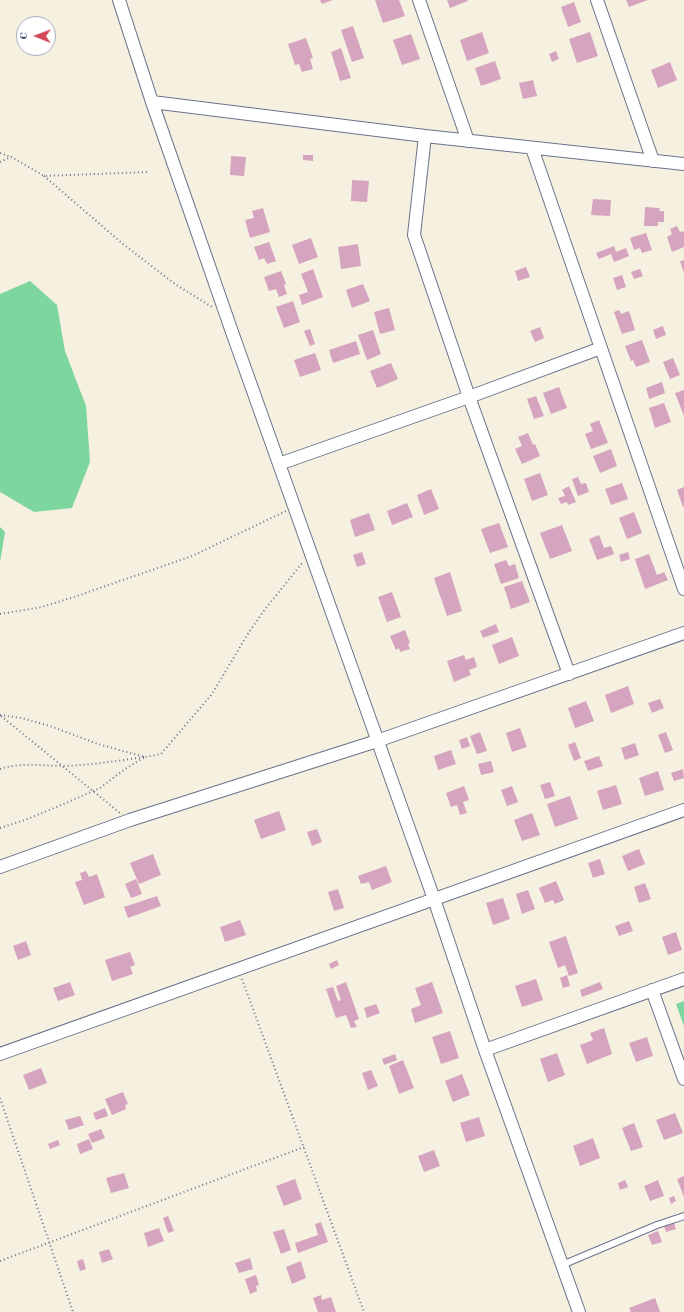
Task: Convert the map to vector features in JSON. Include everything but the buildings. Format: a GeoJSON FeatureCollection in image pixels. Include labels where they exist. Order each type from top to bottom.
{"type":"FeatureCollection","features":[{"type":"Feature","properties":{"kind":"street"},"geometry":{"type":"LineString","coordinates":[[119,0],[152,102],[229,325],[434,899],[485,1050],[579,1312]]}},
{"type":"Feature","properties":{"kind":"street"},"geometry":{"type":"LineString","coordinates":[[419,0],[468,141]]}},
{"type":"Feature","properties":{"kind":"street"},"geometry":{"type":"LineString","coordinates":[[597,0],[653,161]]}},
{"type":"Feature","properties":{"kind":"street"},"geometry":{"type":"LineString","coordinates":[[152,102],[424,136],[684,164]]}},
{"type":"Feature","properties":{"kind":"street"},"geometry":{"type":"LineString","coordinates":[[424,136],[414,235],[469,397],[569,674]]}},
{"type":"Feature","properties":{"kind":"street"},"geometry":{"type":"LineString","coordinates":[[532,148],[684,590]]}},
{"type":"Feature","properties":{"kind":"street"},"geometry":{"type":"LineString","coordinates":[[279,464],[469,397],[601,348]]}},
{"type":"Feature","properties":{"kind":"street"},"geometry":{"type":"LineString","coordinates":[[0,867],[130,820],[377,741],[684,633]]}},
{"type":"Feature","properties":{"kind":"street"},"geometry":{"type":"LineString","coordinates":[[0,1054],[684,810]]}},
{"type":"Feature","properties":{"kind":"street"},"geometry":{"type":"LineString","coordinates":[[485,1050],[684,979]]}},
{"type":"Feature","properties":{"kind":"street"},"geometry":{"type":"LineString","coordinates":[[652,990],[684,1079]]}},
{"type":"Feature","properties":{"kind":"lane"},"geometry":{"type":"LineString","coordinates":[[562,1264],[684,1216]]}},
{"type":"Feature","properties":{"kind":"path"},"geometry":{"type":"LineString","coordinates":[[0,152],[44,176],[123,244],[175,284],[217,310]]}},
{"type":"Feature","properties":{"kind":"path"},"geometry":{"type":"LineString","coordinates":[[0,162],[11,157]]}},
{"type":"Feature","properties":{"kind":"path"},"geometry":{"type":"LineString","coordinates":[[44,176],[148,172]]}},
{"type":"Feature","properties":{"kind":"path"},"geometry":{"type":"LineString","coordinates":[[0,614],[42,607],[192,556],[294,507]]}},
{"type":"Feature","properties":{"kind":"path"},"geometry":{"type":"LineString","coordinates":[[0,770],[8,767],[28,764],[62,766],[92,764],[161,754],[212,694],[249,632],[266,608],[311,555]]}},
{"type":"Feature","properties":{"kind":"path"},"geometry":{"type":"LineString","coordinates":[[0,715],[21,718],[50,726],[98,744],[145,757]]}},
{"type":"Feature","properties":{"kind":"path"},"geometry":{"type":"LineString","coordinates":[[0,715],[130,820]]}},
{"type":"Feature","properties":{"kind":"path"},"geometry":{"type":"LineString","coordinates":[[0,828],[25,820],[100,788],[125,769],[145,757]]}},
{"type":"Feature","properties":{"kind":"path"},"geometry":{"type":"LineString","coordinates":[[239,969],[364,1312]]}},
{"type":"Feature","properties":{"kind":"path"},"geometry":{"type":"LineString","coordinates":[[0,1098],[73,1312]]}},
{"type":"Feature","properties":{"kind":"path"},"geometry":{"type":"LineString","coordinates":[[0,1261],[304,1147]]}},
{"type":"Feature","properties":{"kind":"green space"},"geometry":{"type":"Polygon","coordinates":[[[30,281],[57,305],[65,351],[86,406],[90,462],[72,508],[34,512],[0,492],[0,294],[30,281]]]}},
{"type":"Feature","properties":{"kind":"green space"},"geometry":{"type":"Polygon","coordinates":[[[0,527],[5,532],[0,562],[0,527]]]}},
{"type":"Feature","properties":{"kind":"green space"},"geometry":{"type":"Polygon","coordinates":[[[684,1001],[684,1026],[676,1004],[684,1001]]]}}]}
